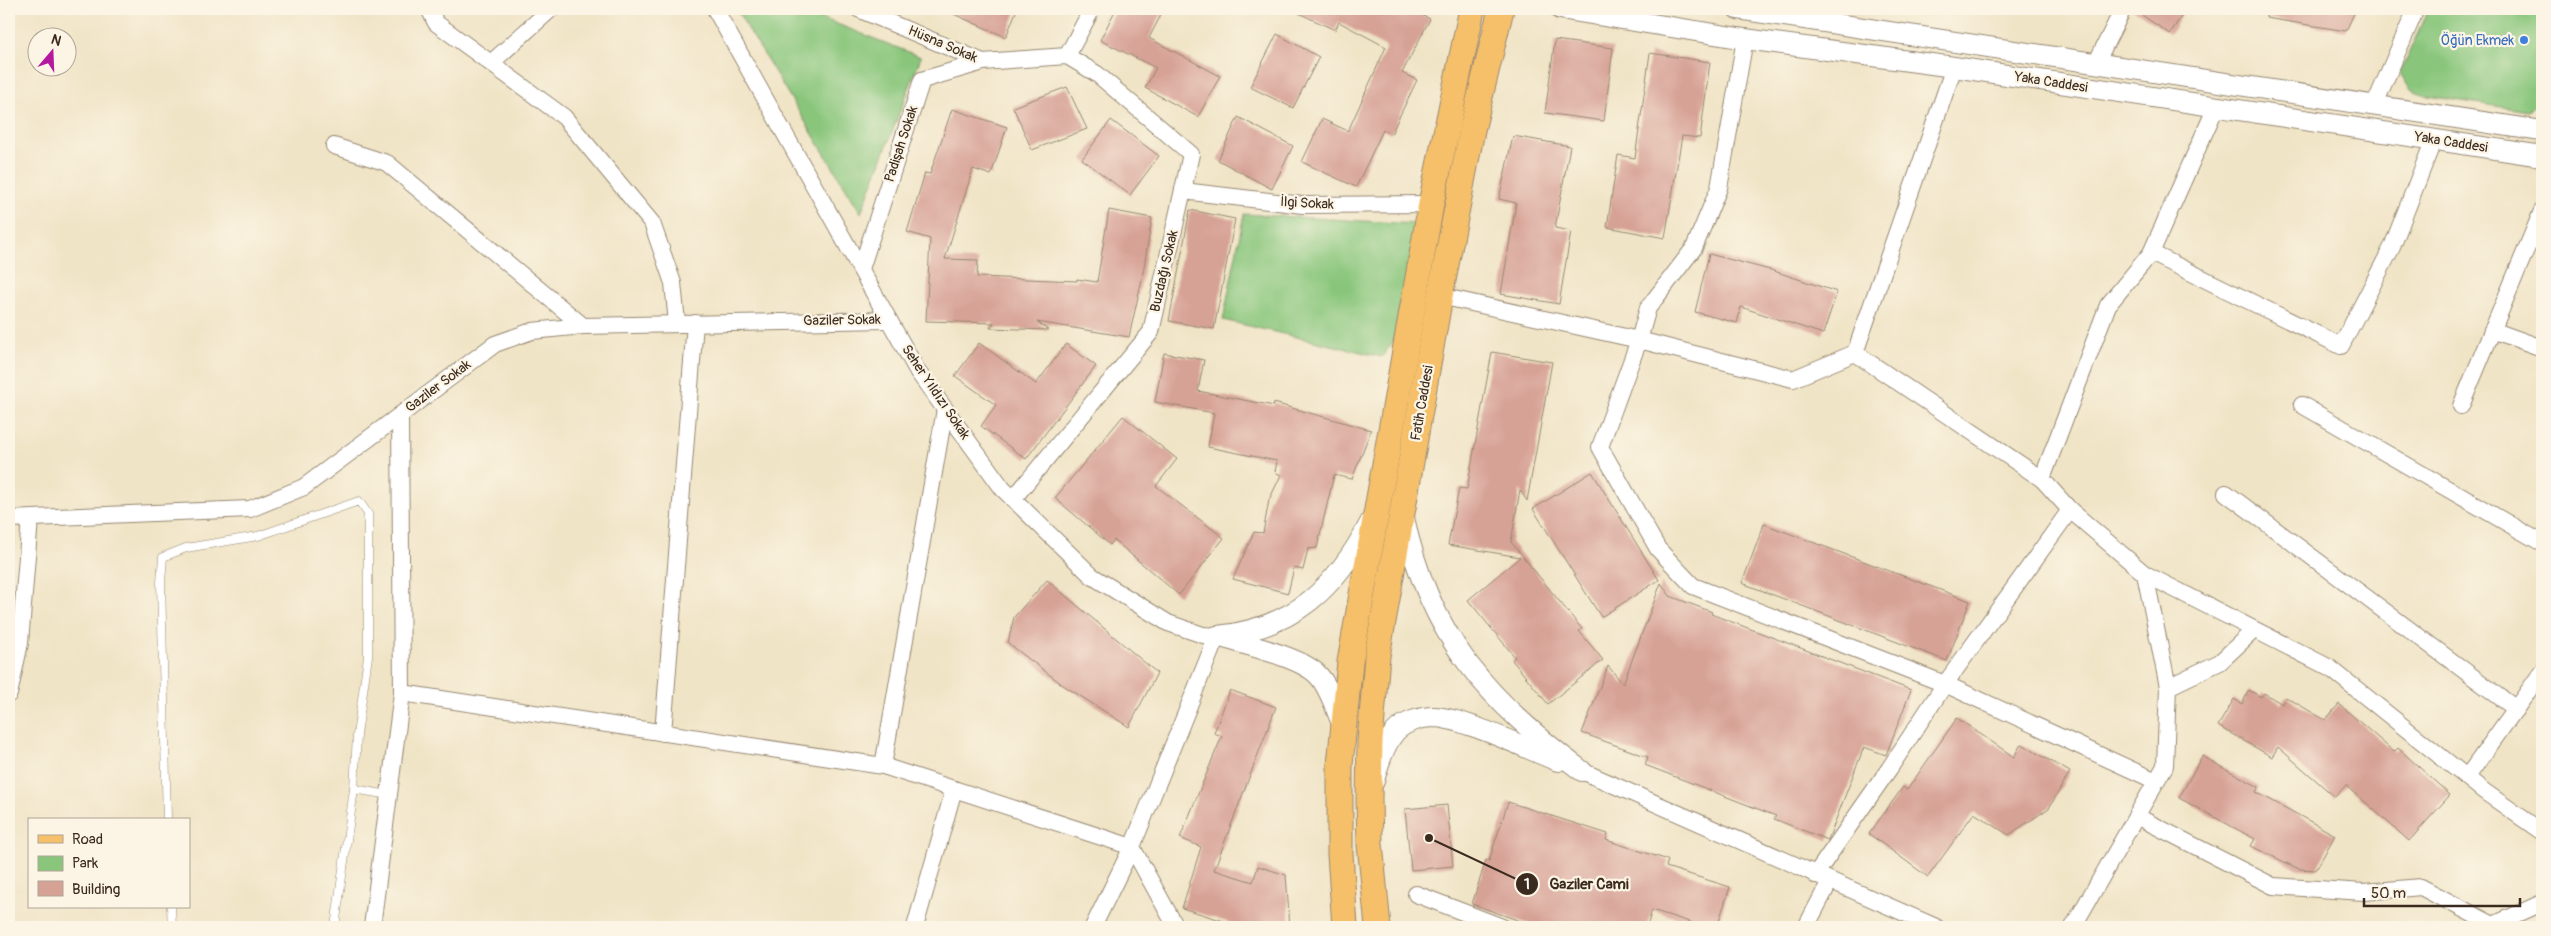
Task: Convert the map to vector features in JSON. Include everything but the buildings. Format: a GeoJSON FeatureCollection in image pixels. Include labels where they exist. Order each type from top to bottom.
{"type":"FeatureCollection","features":[{"type":"Feature","properties":{"kind":"main road","name":"Fatih Caddesi"},"geometry":{"type":"LineString","coordinates":[[1345,927],[1339,800],[1343,726],[1356,619],[1431,204],[1472,9]]}},
{"type":"Feature","properties":{"kind":"main road","name":"Fatih Caddesi"},"geometry":{"type":"LineString","coordinates":[[1378,927],[1370,843],[1369,800],[1370,740],[1377,656],[1440,296],[1472,130],[1501,9]]}},
{"type":"Feature","properties":{"kind":"street"},"geometry":{"type":"LineString","coordinates":[[429,9],[436,23],[564,117],[652,223],[673,283],[677,323]]}},
{"type":"Feature","properties":{"kind":"street"},"geometry":{"type":"LineString","coordinates":[[491,63],[551,9]]}},
{"type":"Feature","properties":{"kind":"street","name":"Seher Yıldızı Sokak"},"geometry":{"type":"LineString","coordinates":[[715,9],[918,372],[1003,489],[1092,576],[1168,624],[1203,635],[1217,636]]}},
{"type":"Feature","properties":{"kind":"street","name":"Hüsna Sokak"},"geometry":{"type":"LineString","coordinates":[[858,9],[984,62],[1067,56]]}},
{"type":"Feature","properties":{"kind":"street"},"geometry":{"type":"LineString","coordinates":[[1067,56],[1092,9]]}},
{"type":"Feature","properties":{"kind":"street","name":"Yaka Caddesi"},"geometry":{"type":"LineString","coordinates":[[1560,9],[1745,39],[1954,68],[2542,156]]}},
{"type":"Feature","properties":{"kind":"street","name":"Yaka Caddesi"},"geometry":{"type":"LineString","coordinates":[[1738,9],[1767,11],[2542,131]]}},
{"type":"Feature","properties":{"kind":"street"},"geometry":{"type":"LineString","coordinates":[[2096,63],[2123,9]]}},
{"type":"Feature","properties":{"kind":"street"},"geometry":{"type":"LineString","coordinates":[[2375,104],[2416,9]]}},
{"type":"Feature","properties":{"kind":"street"},"geometry":{"type":"LineString","coordinates":[[1745,39],[1719,188],[1694,248],[1648,308],[1639,340],[1600,448],[1658,549],[1693,586],[1945,684],[2156,781]]}},
{"type":"Feature","properties":{"kind":"street","name":"Buzdağı Sokak"},"geometry":{"type":"LineString","coordinates":[[1013,499],[1151,332],[1191,154],[1097,74],[1067,56]]}},
{"type":"Feature","properties":{"kind":"street","name":"Padişah Sokak"},"geometry":{"type":"LineString","coordinates":[[861,269],[922,80],[984,62]]}},
{"type":"Feature","properties":{"kind":"street"},"geometry":{"type":"LineString","coordinates":[[1440,296],[1639,340],[1793,379],[1855,353],[1954,68]]}},
{"type":"Feature","properties":{"kind":"street"},"geometry":{"type":"LineString","coordinates":[[2042,479],[2108,305],[2151,253],[2216,107]]}},
{"type":"Feature","properties":{"kind":"street"},"geometry":{"type":"LineString","coordinates":[[2151,253],[2340,346],[2392,247],[2434,139]]}},
{"type":"Feature","properties":{"kind":"street"},"geometry":{"type":"LineString","coordinates":[[334,146],[387,163],[583,326]]}},
{"type":"Feature","properties":{"kind":"street","name":"İlgi Sokak"},"geometry":{"type":"LineString","coordinates":[[1182,191],[1303,205],[1431,204]]}},
{"type":"Feature","properties":{"kind":"street"},"geometry":{"type":"LineString","coordinates":[[2461,406],[2492,330],[2537,238],[2542,212]]}},
{"type":"Feature","properties":{"kind":"street","name":"Gaziler Sokak"},"geometry":{"type":"LineString","coordinates":[[9,519],[250,509],[304,487],[495,344],[532,331],[583,326],[677,323],[889,320]]}},
{"type":"Feature","properties":{"kind":"street"},"geometry":{"type":"LineString","coordinates":[[663,733],[695,323]]}},
{"type":"Feature","properties":{"kind":"street"},"geometry":{"type":"LineString","coordinates":[[2492,330],[2542,348]]}},
{"type":"Feature","properties":{"kind":"street"},"geometry":{"type":"LineString","coordinates":[[1855,353],[2042,479],[2070,510],[2145,574],[2330,668],[2467,777],[2540,825]]}},
{"type":"Feature","properties":{"kind":"street"},"geometry":{"type":"LineString","coordinates":[[2302,405],[2542,543]]}},
{"type":"Feature","properties":{"kind":"street"},"geometry":{"type":"LineString","coordinates":[[883,766],[945,409]]}},
{"type":"Feature","properties":{"kind":"street"},"geometry":{"type":"LineString","coordinates":[[372,927],[402,693],[400,415]]}},
{"type":"Feature","properties":{"kind":"street"},"geometry":{"type":"LineString","coordinates":[[2226,493],[2516,709]]}},
{"type":"Feature","properties":{"kind":"street"},"geometry":{"type":"LineString","coordinates":[[1402,509],[1415,566],[1426,595],[1468,664],[1492,694],[1542,740],[1582,771]]}},
{"type":"Feature","properties":{"kind":"street"},"geometry":{"type":"LineString","coordinates":[[1806,927],[1822,878],[1889,769],[1945,684],[2070,510]]}},
{"type":"Feature","properties":{"kind":"street"},"geometry":{"type":"LineString","coordinates":[[1217,636],[1255,629],[1282,620],[1306,605],[1327,586],[1344,565],[1376,512]]}},
{"type":"Feature","properties":{"kind":"street"},"geometry":{"type":"LineString","coordinates":[[9,694],[20,643],[30,519]]}},
{"type":"Feature","properties":{"kind":"street"},"geometry":{"type":"LineString","coordinates":[[2073,927],[2165,766],[2168,687],[2145,574]]}},
{"type":"Feature","properties":{"kind":"street"},"geometry":{"type":"LineString","coordinates":[[2168,687],[2220,662],[2254,630]]}},
{"type":"Feature","properties":{"kind":"street"},"geometry":{"type":"LineString","coordinates":[[1217,636],[1292,660],[1311,669],[1324,683],[1343,726]]}},
{"type":"Feature","properties":{"kind":"street"},"geometry":{"type":"LineString","coordinates":[[1093,927],[1132,847],[1217,636]]}},
{"type":"Feature","properties":{"kind":"street"},"geometry":{"type":"LineString","coordinates":[[2467,777],[2542,672]]}},
{"type":"Feature","properties":{"kind":"street"},"geometry":{"type":"LineString","coordinates":[[402,693],[883,766],[1132,847],[1176,927]]}},
{"type":"Feature","properties":{"kind":"street"},"geometry":{"type":"LineString","coordinates":[[1369,800],[1378,766],[1391,737],[1402,726],[1422,718],[1444,718],[1582,771],[1936,927]]}},
{"type":"Feature","properties":{"kind":"street"},"geometry":{"type":"LineString","coordinates":[[915,927],[954,789]]}},
{"type":"Feature","properties":{"kind":"street"},"geometry":{"type":"LineString","coordinates":[[2136,816],[2273,886],[2364,892],[2421,887],[2493,926],[2542,903]]}},
{"type":"Feature","properties":{"kind":"street"},"geometry":{"type":"LineString","coordinates":[[1416,894],[1502,927]]}},
{"type":"Feature","properties":{"kind":"lane"},"geometry":{"type":"LineString","coordinates":[[167,818],[161,592],[163,558],[186,548],[258,536],[360,500],[368,514],[368,656],[357,735],[354,789],[334,927]]}},
{"type":"Feature","properties":{"kind":"lane"},"geometry":{"type":"LineString","coordinates":[[354,789],[389,795]]}},
{"type":"Feature","properties":{"kind":"lane"},"geometry":{"type":"LineString","coordinates":[[171,908],[172,927]]}},
{"type":"Feature","properties":{"kind":"green space"},"geometry":{"type":"Polygon","coordinates":[[[736,9],[799,9],[921,57],[861,213],[736,9]]]}},
{"type":"Feature","properties":{"kind":"green space"},"geometry":{"type":"Polygon","coordinates":[[[2428,9],[2542,9],[2542,94],[2536,106],[2528,111],[2428,96],[2410,89],[2400,73],[2428,9]]]}},
{"type":"Feature","properties":{"kind":"green space"},"geometry":{"type":"Polygon","coordinates":[[[1244,214],[1416,224],[1397,336],[1382,357],[1223,320],[1244,214]]]}},
{"type":"Feature","properties":{"kind":"place","name":"Öğün Ekmek"},"geometry":{"type":"Point","coordinates":[2524,40]}},
{"type":"Feature","properties":{"kind":"place","name":"Gaziler Cami"},"geometry":{"type":"Point","coordinates":[1429,838]}}]}
